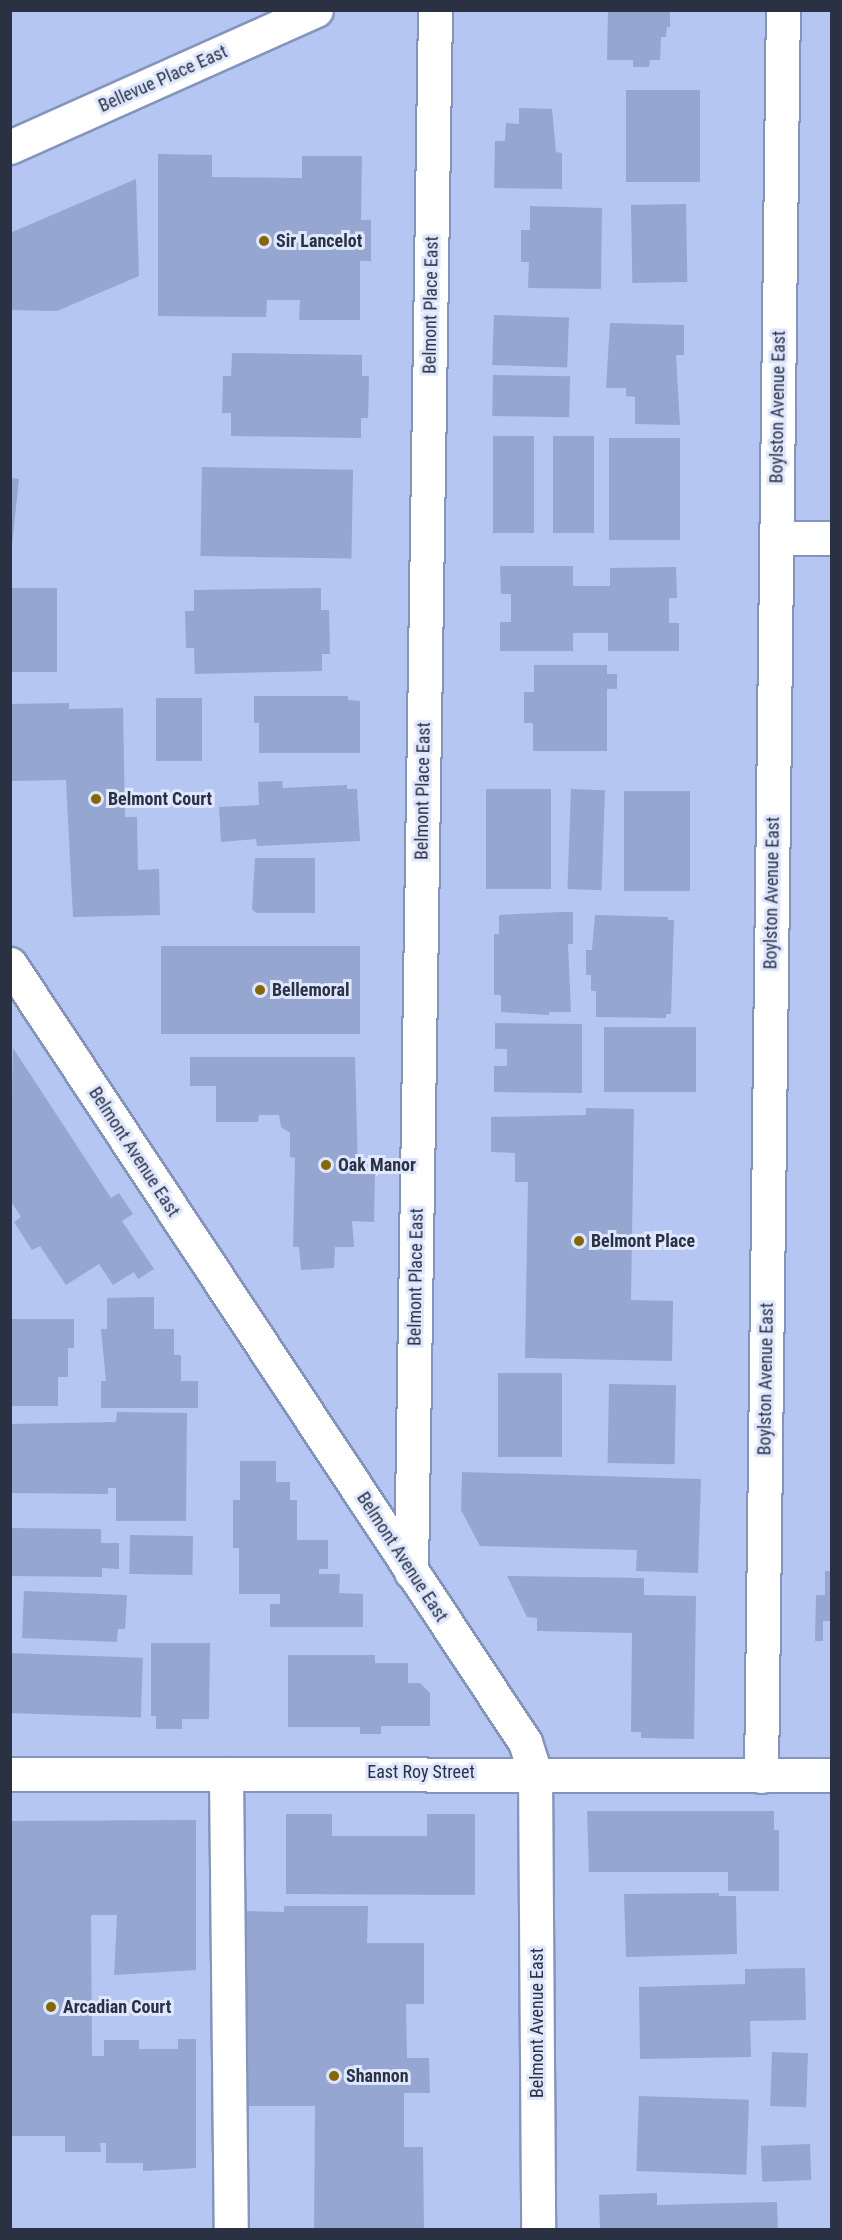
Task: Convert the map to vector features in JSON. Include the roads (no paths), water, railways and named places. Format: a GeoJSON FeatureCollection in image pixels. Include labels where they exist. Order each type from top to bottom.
{"type":"FeatureCollection","features":[{"type":"Feature","properties":{"kind":"street","name":"Bellevue Place East"},"geometry":{"type":"LineString","coordinates":[[10,147],[316,10]]}},
{"type":"Feature","properties":{"kind":"street","name":"Belmont Place East"},"geometry":{"type":"LineString","coordinates":[[411,1572],[435,10]]}},
{"type":"Feature","properties":{"kind":"street","name":"Boylston Avenue East"},"geometry":{"type":"LineString","coordinates":[[760,1776],[783,10]]}},
{"type":"Feature","properties":{"kind":"street"},"geometry":{"type":"LineString","coordinates":[[777,538],[831,538]]}},
{"type":"Feature","properties":{"kind":"street","name":"Belmont Avenue East"},"geometry":{"type":"LineString","coordinates":[[10,964],[525,1742],[535,1772],[538,2229]]}},
{"type":"Feature","properties":{"kind":"street","name":"East Roy Street"},"geometry":{"type":"LineString","coordinates":[[10,1774],[535,1772],[831,1776]]}},
{"type":"Feature","properties":{"kind":"street"},"geometry":{"type":"LineString","coordinates":[[226,1774],[231,2229]]}},
{"type":"Feature","properties":{"kind":"place","name":"Sir Lancelot"},"geometry":{"type":"Point","coordinates":[264,241]}},
{"type":"Feature","properties":{"kind":"place","name":"Belmont Court"},"geometry":{"type":"Point","coordinates":[96,799]}},
{"type":"Feature","properties":{"kind":"place","name":"Bellemoral"},"geometry":{"type":"Point","coordinates":[260,990]}},
{"type":"Feature","properties":{"kind":"place","name":"Oak Manor"},"geometry":{"type":"Point","coordinates":[326,1165]}},
{"type":"Feature","properties":{"kind":"place","name":"Belmont Place"},"geometry":{"type":"Point","coordinates":[579,1241]}},
{"type":"Feature","properties":{"kind":"place","name":"Arcadian Court"},"geometry":{"type":"Point","coordinates":[51,2007]}},
{"type":"Feature","properties":{"kind":"place","name":"Shannon"},"geometry":{"type":"Point","coordinates":[334,2076]}}]}
